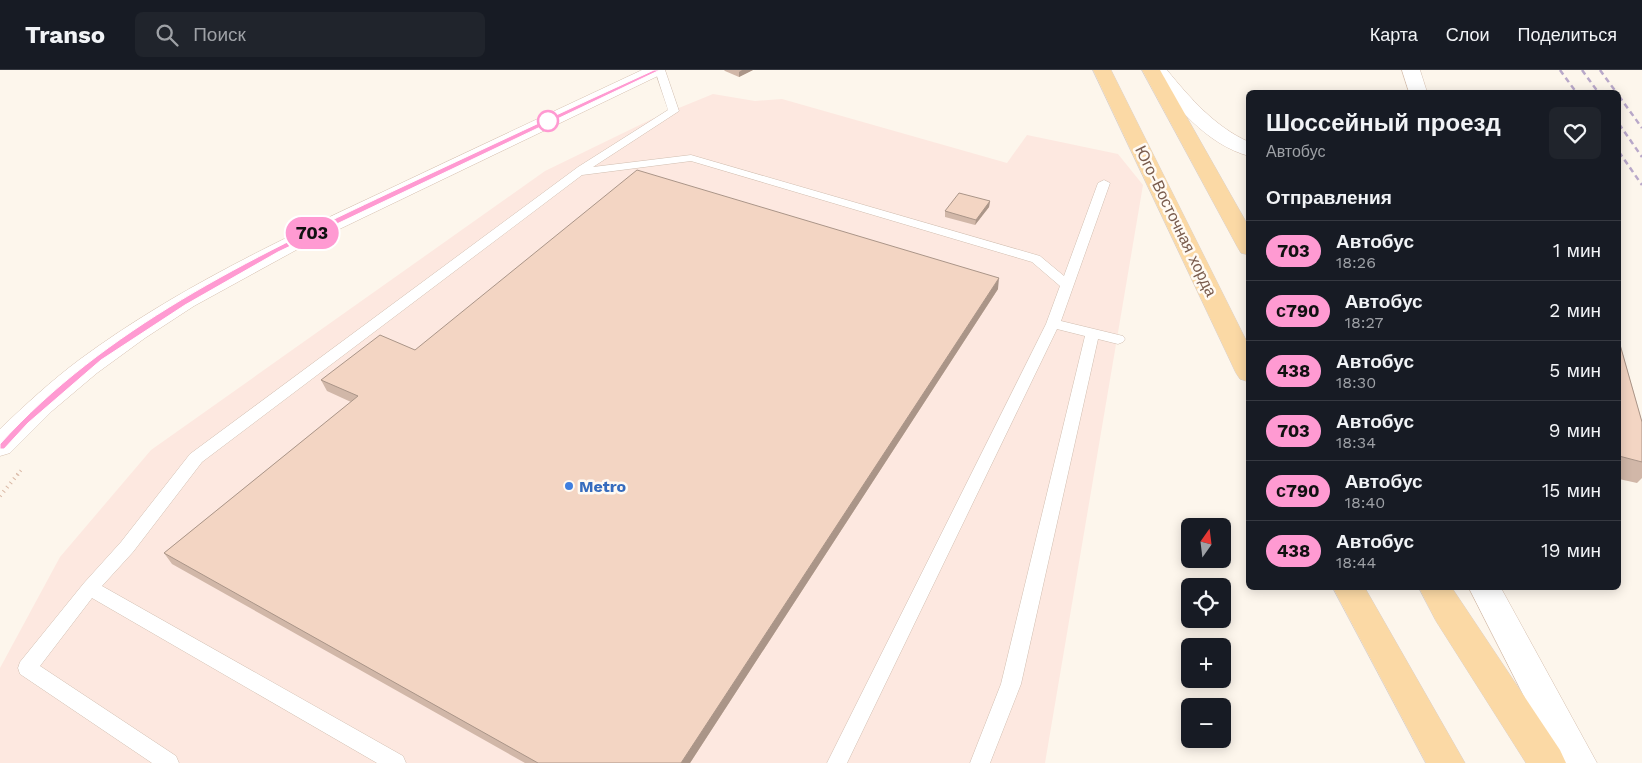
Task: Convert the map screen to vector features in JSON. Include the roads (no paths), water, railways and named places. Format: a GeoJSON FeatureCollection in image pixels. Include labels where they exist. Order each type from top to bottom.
{"type":"FeatureCollection","features":[{"type":"Feature","properties":{"kind":"main road"},"geometry":{"type":"LineString","coordinates":[[0,446],[24,421],[98,358],[182,303],[275,250],[658,70]]}},
{"type":"Feature","properties":{"kind":"main road","name":"Юго-Восточная хорда"},"geometry":{"type":"LineString","coordinates":[[1102,70],[1246,366]]}},
{"type":"Feature","properties":{"kind":"main road"},"geometry":{"type":"LineString","coordinates":[[1151,70],[1246,243]]}},
{"type":"Feature","properties":{"kind":"main road"},"geometry":{"type":"LineString","coordinates":[[1158,70],[1202,120],[1227,140],[1246,149]]}},
{"type":"Feature","properties":{"kind":"main road"},"geometry":{"type":"LineString","coordinates":[[1411,70],[1417,90]]}},
{"type":"Feature","properties":{"kind":"main road"},"geometry":{"type":"LineString","coordinates":[[1350,590],[1446,763]]}},
{"type":"Feature","properties":{"kind":"main road"},"geometry":{"type":"LineString","coordinates":[[1436,590],[1547,763]]}},
{"type":"Feature","properties":{"kind":"main road"},"geometry":{"type":"LineString","coordinates":[[1486,590],[1578,763]]}},
{"type":"Feature","properties":{"kind":"lane"},"geometry":{"type":"LineString","coordinates":[[170,763],[27,668],[90,588],[127,547],[196,458],[579,172],[674,110],[658,70]]}},
{"type":"Feature","properties":{"kind":"lane"},"geometry":{"type":"LineString","coordinates":[[579,172],[691,158],[1036,259],[1068,285]]}},
{"type":"Feature","properties":{"kind":"lane"},"geometry":{"type":"LineString","coordinates":[[837,763],[1053,324],[1104,183]]}},
{"type":"Feature","properties":{"kind":"lane"},"geometry":{"type":"LineString","coordinates":[[1053,324],[1118,340]]}},
{"type":"Feature","properties":{"kind":"lane"},"geometry":{"type":"LineString","coordinates":[[980,763],[1011,684],[1092,334]]}},
{"type":"Feature","properties":{"kind":"lane"},"geometry":{"type":"LineString","coordinates":[[90,588],[396,763]]}},
{"type":"Feature","properties":{"kind":"railway"},"geometry":{"type":"LineString","coordinates":[[1560,70],[1575,90]]}},
{"type":"Feature","properties":{"kind":"railway"},"geometry":{"type":"LineString","coordinates":[[1582,70],[1597,90]]}},
{"type":"Feature","properties":{"kind":"railway"},"geometry":{"type":"LineString","coordinates":[[1600,70],[1615,90]]}},
{"type":"Feature","properties":{"kind":"railway"},"geometry":{"type":"LineString","coordinates":[[1621,99],[1642,128]]}},
{"type":"Feature","properties":{"kind":"railway"},"geometry":{"type":"LineString","coordinates":[[1621,127],[1642,157]]}},
{"type":"Feature","properties":{"kind":"railway"},"geometry":{"type":"LineString","coordinates":[[1621,155],[1642,185]]}},
{"type":"Feature","properties":{"kind":"place","name":"Metro"},"geometry":{"type":"Point","coordinates":[569,486]}}]}
